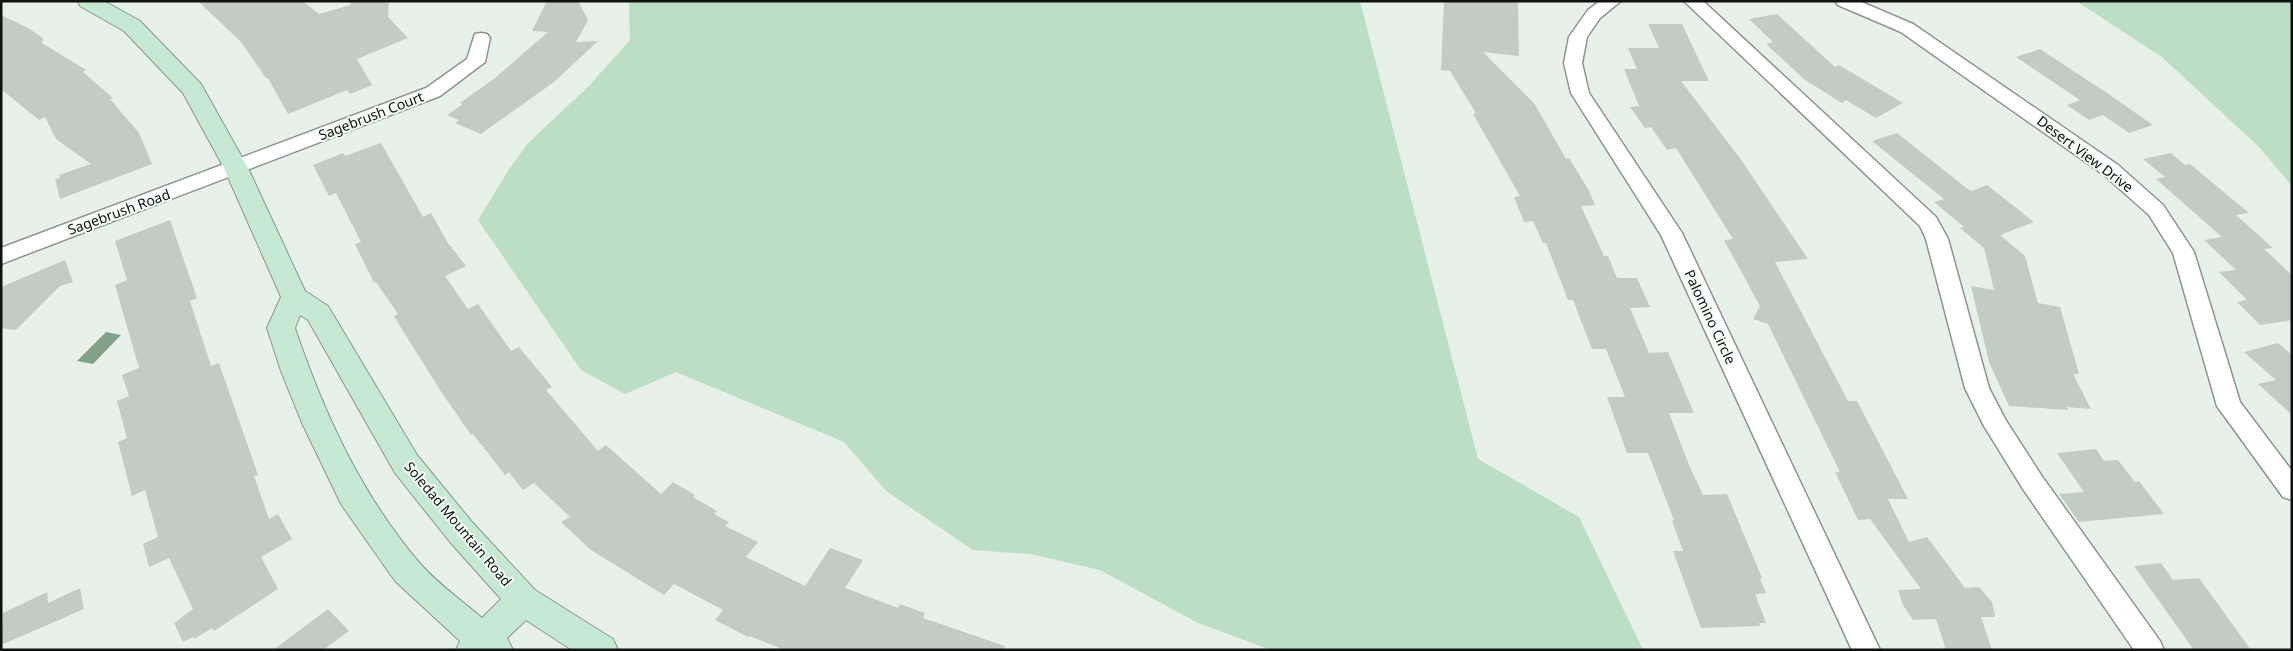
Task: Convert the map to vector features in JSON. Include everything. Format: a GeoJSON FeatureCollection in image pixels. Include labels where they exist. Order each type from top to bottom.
{"type":"FeatureCollection","features":[{"type":"Feature","properties":{"kind":"main road"},"geometry":{"type":"LineString","coordinates":[[88,1],[132,26],[193,89],[236,168],[294,297],[281,328],[295,371],[313,414],[352,495],[406,571],[484,647],[523,600]]}},
{"type":"Feature","properties":{"kind":"main road","name":"Soledad Mountain Road"},"geometry":{"type":"LineString","coordinates":[[294,297],[318,313],[406,464],[461,532],[523,600],[601,650]]}},
{"type":"Feature","properties":{"kind":"street","name":"Palomino Circle"},"geometry":{"type":"LineString","coordinates":[[1612,1],[1594,14],[1578,37],[1572,64],[1580,93],[1671,232],[1866,650]]}},
{"type":"Feature","properties":{"kind":"street"},"geometry":{"type":"LineString","coordinates":[[1693,1],[1911,203],[1929,222],[1937,239],[1977,388],[1996,426],[2032,482],[2150,650]]}},
{"type":"Feature","properties":{"kind":"street","name":"Desert View Drive"},"geometry":{"type":"LineString","coordinates":[[1844,1],[1907,28],[2111,170],[2156,210],[2183,252],[2229,406],[2292,490]]}},
{"type":"Feature","properties":{"kind":"street","name":"Sagebrush Court"},"geometry":{"type":"LineString","coordinates":[[236,168],[433,92],[476,62],[481,38]]}},
{"type":"Feature","properties":{"kind":"street","name":"Sagebrush Road"},"geometry":{"type":"LineString","coordinates":[[1,256],[236,168]]}},
{"type":"Feature","properties":{"kind":"shaded area"},"geometry":{"type":"Polygon","coordinates":[[[627,1],[1360,1],[1478,459],[1579,517],[1643,650],[1271,650],[1198,623],[1100,570],[1030,554],[973,550],[886,491],[844,442],[676,372],[625,394],[581,370],[478,220],[508,171],[528,143],[589,86],[630,40],[629,3],[627,1]]]}},
{"type":"Feature","properties":{"kind":"shaded area"},"geometry":{"type":"Polygon","coordinates":[[[2076,1],[2292,1],[2292,186],[2259,147],[2162,57],[2076,1]]]}},
{"type":"Feature","properties":{"kind":"shaded area"},"geometry":{"type":"Polygon","coordinates":[[[106,332],[121,335],[93,364],[77,361],[106,332]]]}},
{"type":"Feature","properties":{"kind":"building"},"geometry":{"type":"Polygon","coordinates":[[[198,1],[303,1],[319,14],[351,5],[350,1],[389,1],[388,17],[408,38],[357,59],[372,85],[350,94],[347,90],[288,114],[268,78],[266,78],[241,42],[198,1]]]}},
{"type":"Feature","properties":{"kind":"building"},"geometry":{"type":"Polygon","coordinates":[[[547,1],[578,1],[588,20],[576,42],[598,41],[554,82],[481,134],[455,123],[459,120],[447,115],[463,104],[460,103],[495,78],[548,32],[532,31],[547,1]]]}},
{"type":"Feature","properties":{"kind":"building"},"geometry":{"type":"Polygon","coordinates":[[[1444,1],[1518,1],[1519,56],[1483,52],[1534,103],[1566,159],[1569,158],[1588,189],[1595,205],[1581,206],[1604,256],[1608,256],[1617,278],[1637,278],[1650,307],[1630,308],[1649,353],[1668,352],[1694,413],[1669,413],[1703,495],[1727,494],[1762,578],[1760,579],[1766,593],[1755,594],[1766,623],[1759,623],[1760,626],[1701,628],[1673,551],[1683,551],[1672,521],[1674,520],[1648,453],[1627,453],[1607,397],[1625,397],[1606,349],[1592,349],[1573,300],[1568,300],[1546,243],[1543,243],[1533,221],[1524,222],[1514,197],[1520,196],[1473,114],[1476,113],[1450,71],[1441,70],[1444,1]]]}},
{"type":"Feature","properties":{"kind":"building"},"geometry":{"type":"Polygon","coordinates":[[[1777,14],[1835,67],[1839,65],[1903,103],[1876,118],[1846,100],[1842,103],[1805,80],[1766,44],[1773,42],[1749,19],[1777,14]]]}},
{"type":"Feature","properties":{"kind":"building"},"geometry":{"type":"Polygon","coordinates":[[[1,15],[28,28],[43,38],[42,43],[86,70],[83,72],[113,98],[110,99],[139,133],[152,164],[60,199],[55,179],[60,178],[59,175],[91,164],[56,139],[45,117],[39,120],[1,89],[1,15]]]}},
{"type":"Feature","properties":{"kind":"building"},"geometry":{"type":"Polygon","coordinates":[[[1648,24],[1682,24],[1709,81],[1681,81],[1742,161],[1808,259],[1775,262],[1848,401],[1857,401],[1908,499],[1888,499],[1909,542],[1927,537],[1965,588],[1979,587],[1992,602],[1995,617],[1981,617],[1992,650],[1946,650],[1936,619],[1913,620],[1903,605],[1898,590],[1921,589],[1870,519],[1858,520],[1835,472],[1840,472],[1768,324],[1753,319],[1760,306],[1724,240],[1733,239],[1676,148],[1667,150],[1651,127],[1645,128],[1630,107],[1639,106],[1624,69],[1637,69],[1628,48],[1659,48],[1648,24]]]}},
{"type":"Feature","properties":{"kind":"building"},"geometry":{"type":"Polygon","coordinates":[[[2040,49],[2153,125],[2129,133],[2103,115],[2089,120],[2067,105],[2080,100],[2016,57],[2040,49]]]}},
{"type":"Feature","properties":{"kind":"building"},"geometry":{"type":"Polygon","coordinates":[[[1897,133],[1969,190],[1972,191],[1987,185],[2034,222],[2000,235],[2025,256],[2038,303],[2060,307],[2079,374],[2073,374],[2091,409],[2067,407],[2068,410],[2009,406],[1989,362],[1971,286],[1994,290],[1984,248],[1960,228],[1964,227],[1934,202],[1944,199],[1872,141],[1897,133]]]}},
{"type":"Feature","properties":{"kind":"building"},"geometry":{"type":"Polygon","coordinates":[[[381,143],[423,217],[431,213],[448,243],[466,266],[445,276],[468,309],[478,304],[511,351],[519,347],[552,387],[546,390],[598,451],[606,445],[661,494],[673,482],[695,495],[693,497],[717,511],[714,514],[729,522],[725,526],[758,542],[746,557],[805,586],[830,548],[863,560],[845,588],[898,608],[900,604],[925,613],[923,618],[1005,646],[1004,650],[785,650],[748,637],[715,620],[723,610],[674,584],[664,595],[591,550],[561,522],[570,517],[534,483],[523,490],[509,472],[505,475],[473,434],[471,435],[442,393],[394,316],[398,314],[376,282],[374,283],[355,244],[361,242],[336,193],[329,196],[313,165],[343,153],[345,156],[381,143]]]}},
{"type":"Feature","properties":{"kind":"building"},"geometry":{"type":"Polygon","coordinates":[[[2171,153],[2185,165],[2190,164],[2249,213],[2236,215],[2273,248],[2264,249],[2292,275],[2292,320],[2260,325],[2237,302],[2247,300],[2219,272],[2236,270],[2204,240],[2222,237],[2156,179],[2165,177],[2143,159],[2171,153]]]}},
{"type":"Feature","properties":{"kind":"building"},"geometry":{"type":"Polygon","coordinates":[[[170,220],[197,298],[190,301],[211,366],[219,363],[258,475],[254,476],[269,519],[278,514],[292,539],[261,557],[278,589],[214,631],[212,628],[194,639],[193,637],[183,642],[174,623],[193,609],[169,558],[149,567],[143,544],[158,537],[145,490],[132,496],[118,442],[127,438],[117,401],[129,396],[122,375],[139,368],[115,285],[127,280],[115,241],[170,220]]]}},
{"type":"Feature","properties":{"kind":"building"},"geometry":{"type":"Polygon","coordinates":[[[65,260],[73,282],[60,286],[16,330],[1,328],[1,287],[65,260]]]}},
{"type":"Feature","properties":{"kind":"building"},"geometry":{"type":"Polygon","coordinates":[[[2278,343],[2292,355],[2292,415],[2258,384],[2276,380],[2244,352],[2278,343]]]}},
{"type":"Feature","properties":{"kind":"building"},"geometry":{"type":"Polygon","coordinates":[[[2096,449],[2104,461],[2118,460],[2135,482],[2139,481],[2164,514],[2079,522],[2059,494],[2084,492],[2057,453],[2096,449]]]}},
{"type":"Feature","properties":{"kind":"building"},"geometry":{"type":"Polygon","coordinates":[[[2161,563],[2173,580],[2199,578],[2251,650],[2194,650],[2134,566],[2161,563]]]}},
{"type":"Feature","properties":{"kind":"building"},"geometry":{"type":"Polygon","coordinates":[[[80,588],[84,609],[1,645],[3,613],[47,592],[48,603],[80,588]]]}},
{"type":"Feature","properties":{"kind":"building"},"geometry":{"type":"Polygon","coordinates":[[[328,609],[349,631],[323,650],[273,650],[328,609]]]}}]}
